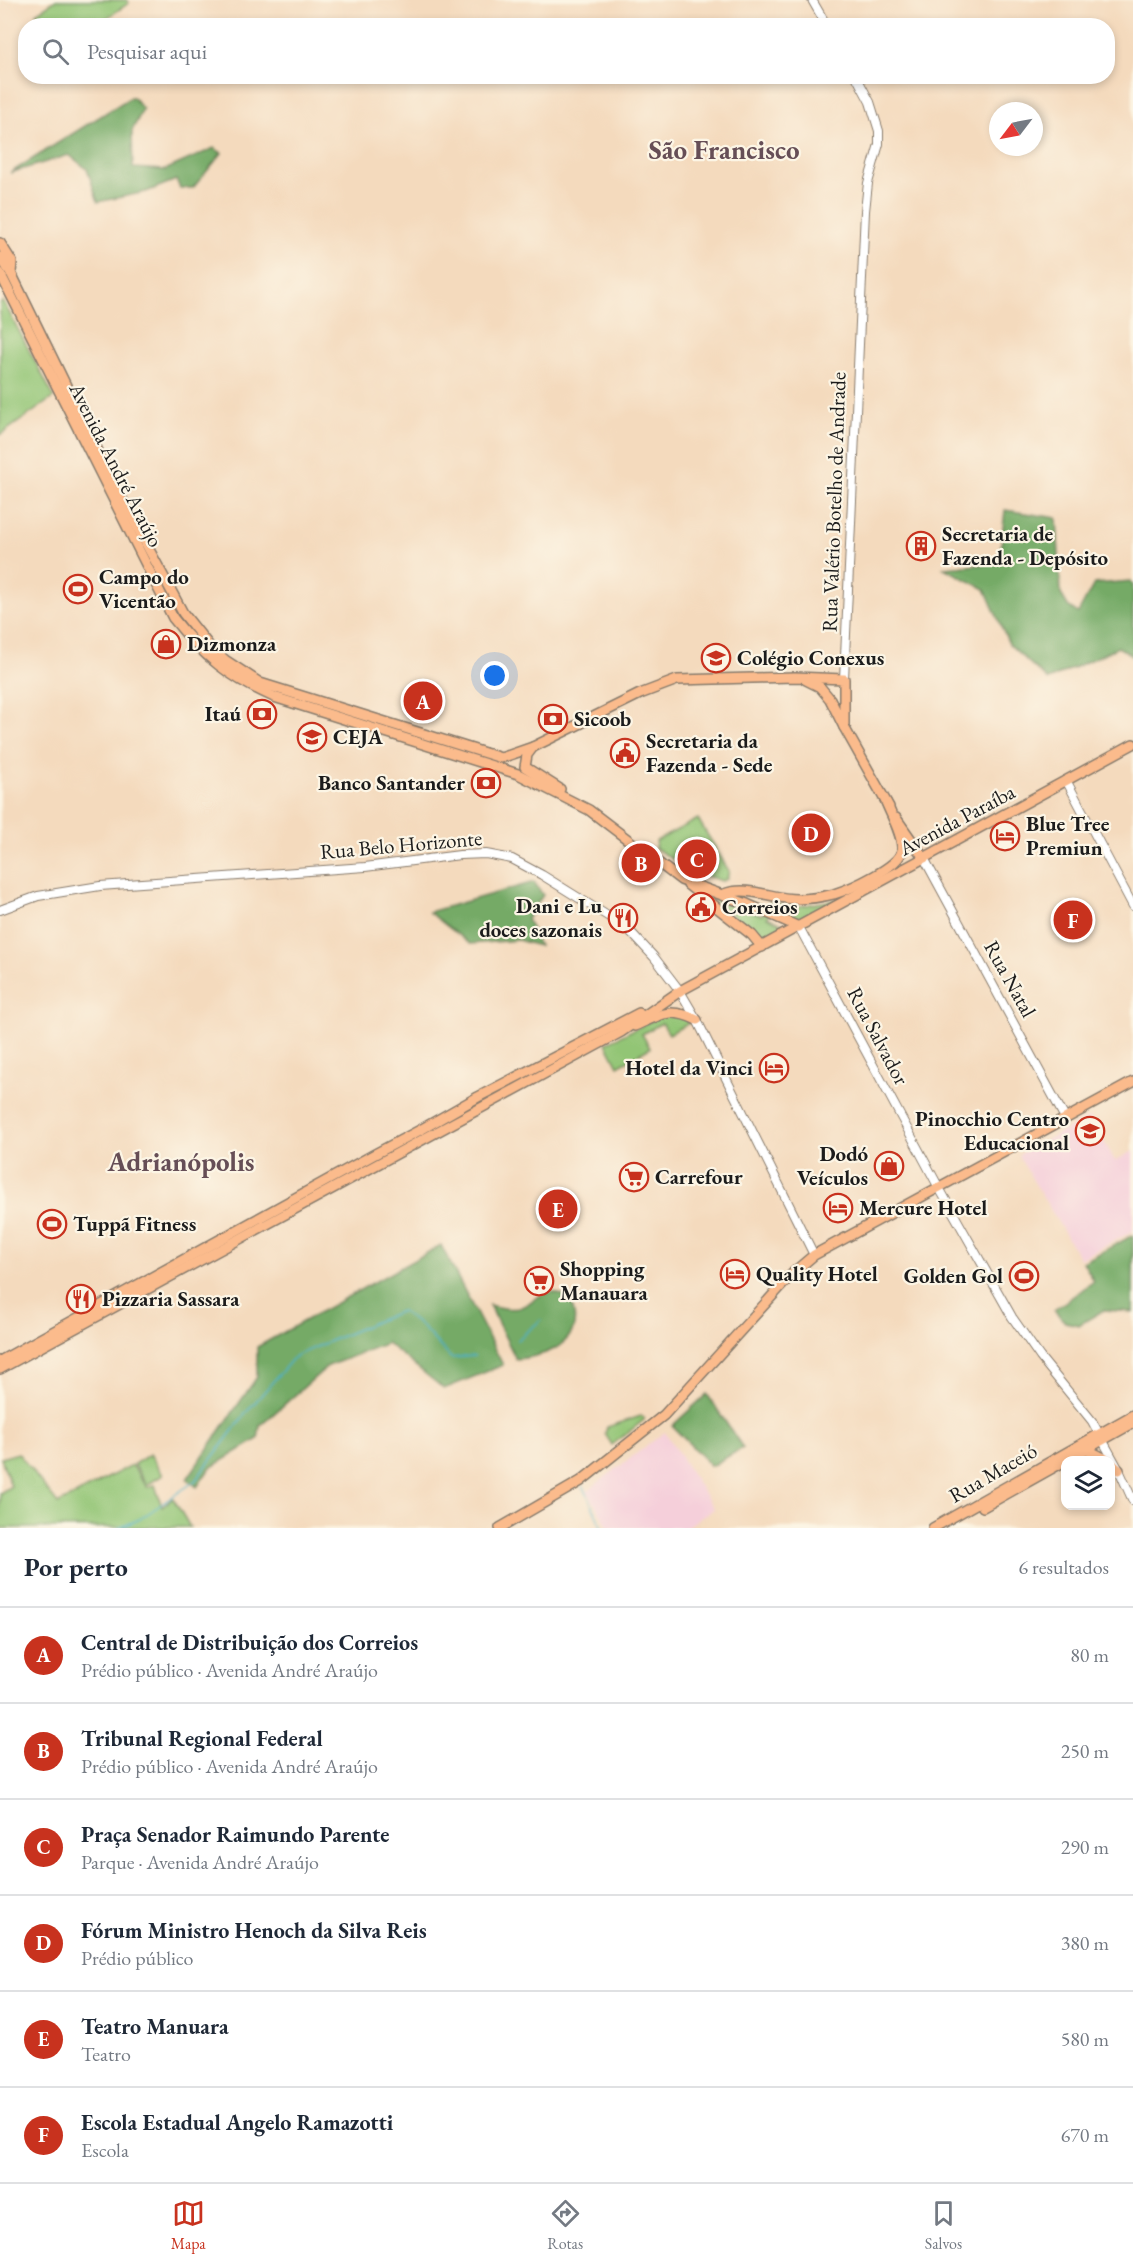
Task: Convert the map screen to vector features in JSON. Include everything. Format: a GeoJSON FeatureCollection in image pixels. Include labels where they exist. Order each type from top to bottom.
{"type":"FeatureCollection","features":[{"type":"Feature","properties":{"kind":"main road"},"geometry":{"type":"LineString","coordinates":[[0,243],[12,262],[4,276]]}},
{"type":"Feature","properties":{"kind":"main road","name":"Avenida André Araújo"},"geometry":{"type":"LineString","coordinates":[[0,257],[5,292],[173,618],[205,655],[236,679],[274,697],[518,774],[580,805],[620,832],[681,880],[724,894],[799,927]]}},
{"type":"Feature","properties":{"kind":"main road","name":"Avenida André Araújo"},"geometry":{"type":"LineString","coordinates":[[4,276],[171,593],[183,613],[210,647],[240,672],[260,683],[493,757],[509,756],[533,747]]}},
{"type":"Feature","properties":{"kind":"main road"},"geometry":{"type":"LineString","coordinates":[[580,805],[525,767],[526,755],[533,747],[640,694],[677,680],[795,676],[844,679]]}},
{"type":"Feature","properties":{"kind":"main road"},"geometry":{"type":"LineString","coordinates":[[795,676],[813,682],[825,692],[844,727]]}},
{"type":"Feature","properties":{"kind":"main road","name":"Rua Valério Botelho de Andrade"},"geometry":{"type":"LineString","coordinates":[[844,679],[844,727],[886,802],[924,858]]}},
{"type":"Feature","properties":{"kind":"main road","name":"Avenida Paraíba"},"geometry":{"type":"LineString","coordinates":[[653,1008],[680,991],[1133,744]]}},
{"type":"Feature","properties":{"kind":"main road"},"geometry":{"type":"LineString","coordinates":[[724,894],[740,891],[785,898],[819,897],[843,891],[877,873],[898,860],[902,849],[886,802]]}},
{"type":"Feature","properties":{"kind":"main road"},"geometry":{"type":"LineString","coordinates":[[681,880],[752,935],[762,947]]}},
{"type":"Feature","properties":{"kind":"main road"},"geometry":{"type":"LineString","coordinates":[[621,1032],[653,1008]]}},
{"type":"Feature","properties":{"kind":"main road"},"geometry":{"type":"LineString","coordinates":[[0,1361],[478,1097],[627,1018],[653,1008]]}},
{"type":"Feature","properties":{"kind":"main road"},"geometry":{"type":"LineString","coordinates":[[0,1369],[436,1136],[457,1120],[621,1032],[669,1012],[682,1013],[697,1020]]}},
{"type":"Feature","properties":{"kind":"main road"},"geometry":{"type":"LineString","coordinates":[[500,1528],[581,1481],[664,1415],[794,1272],[814,1255],[1133,1082]]}},
{"type":"Feature","properties":{"kind":"main road"},"geometry":{"type":"LineString","coordinates":[[457,1120],[469,1122]]}},
{"type":"Feature","properties":{"kind":"main road","name":"Rua Maceió"},"geometry":{"type":"LineString","coordinates":[[945,1528],[1086,1449],[1133,1415]]}},
{"type":"Feature","properties":{"kind":"main road","name":"Rua Maceió"},"geometry":{"type":"LineString","coordinates":[[933,1528],[1102,1436],[1133,1423]]}},
{"type":"Feature","properties":{"kind":"main road"},"geometry":{"type":"LineString","coordinates":[[1086,1449],[1099,1456]]}},
{"type":"Feature","properties":{"kind":"main road"},"geometry":{"type":"LineString","coordinates":[[1115,1466],[1119,1470]]}},
{"type":"Feature","properties":{"kind":"street"},"geometry":{"type":"LineString","coordinates":[[812,0],[822,18]]}},
{"type":"Feature","properties":{"kind":"street","name":"Rua Valério Botelho de Andrade"},"geometry":{"type":"LineString","coordinates":[[844,679],[867,196],[870,173],[879,144],[875,112],[860,84]]}},
{"type":"Feature","properties":{"kind":"street"},"geometry":{"type":"LineString","coordinates":[[1066,780],[1133,906]]}},
{"type":"Feature","properties":{"kind":"street","name":"Rua Belo Horizonte"},"geometry":{"type":"LineString","coordinates":[[0,910],[38,896],[100,886],[365,867],[460,855],[486,854],[512,859],[627,928],[654,957],[680,991],[697,1020],[814,1255]]}},
{"type":"Feature","properties":{"kind":"street","name":"Rua Natal"},"geometry":{"type":"LineString","coordinates":[[924,858],[1065,1118]]}},
{"type":"Feature","properties":{"kind":"street","name":"Rua Salvador"},"geometry":{"type":"LineString","coordinates":[[799,927],[938,1186],[1012,1317],[1040,1357],[1084,1408],[1102,1436],[1133,1501]]}},
{"type":"Feature","properties":{"kind":"shaded area"},"geometry":{"type":"Polygon","coordinates":[[[1090,1117],[1115,1161],[1133,1151],[1133,1231],[1080,1259],[1018,1155],[1090,1117]]]}},
{"type":"Feature","properties":{"kind":"shaded area"},"geometry":{"type":"Polygon","coordinates":[[[665,1432],[714,1509],[685,1528],[609,1528],[587,1491],[665,1432]]]}},
{"type":"Feature","properties":{"kind":"green space"},"geometry":{"type":"Polygon","coordinates":[[[56,0],[127,0],[129,3],[106,18],[40,18],[36,13],[56,0]]]}},
{"type":"Feature","properties":{"kind":"green space"},"geometry":{"type":"Polygon","coordinates":[[[131,97],[143,109],[132,131],[133,168],[165,170],[214,148],[222,153],[193,188],[180,188],[176,180],[146,192],[98,202],[87,169],[69,155],[10,173],[131,97]]]}},
{"type":"Feature","properties":{"kind":"green space"},"geometry":{"type":"Polygon","coordinates":[[[3,301],[54,397],[0,435],[0,304],[3,301]]]}},
{"type":"Feature","properties":{"kind":"green space"},"geometry":{"type":"Polygon","coordinates":[[[1005,510],[1057,518],[1061,594],[1068,606],[1078,613],[1094,584],[1131,581],[1133,586],[1133,656],[1118,647],[1048,680],[1009,644],[985,589],[944,568],[999,563],[1005,510]]]}},
{"type":"Feature","properties":{"kind":"green space"},"geometry":{"type":"Polygon","coordinates":[[[698,819],[729,871],[727,879],[722,881],[689,870],[655,848],[656,841],[698,819]]]}},
{"type":"Feature","properties":{"kind":"green space"},"geometry":{"type":"Polygon","coordinates":[[[534,882],[543,895],[527,919],[539,946],[518,940],[470,944],[429,912],[534,882]]]}},
{"type":"Feature","properties":{"kind":"green space"},"geometry":{"type":"Polygon","coordinates":[[[709,897],[762,915],[769,902],[795,907],[840,899],[802,920],[773,908],[767,917],[784,925],[785,929],[766,942],[709,897]]]}},
{"type":"Feature","properties":{"kind":"green space"},"geometry":{"type":"Polygon","coordinates":[[[667,1013],[684,1014],[689,1023],[669,1034],[662,1023],[642,1034],[650,1048],[618,1066],[606,1043],[667,1013]]]}},
{"type":"Feature","properties":{"kind":"green space"},"geometry":{"type":"Polygon","coordinates":[[[1133,1235],[1133,1312],[1104,1310],[1079,1325],[1065,1322],[1054,1310],[1094,1281],[1083,1262],[1133,1235]]]}},
{"type":"Feature","properties":{"kind":"green space"},"geometry":{"type":"Polygon","coordinates":[[[441,1245],[503,1365],[444,1389],[387,1343],[328,1366],[260,1426],[258,1439],[210,1468],[197,1487],[187,1479],[257,1377],[257,1347],[441,1245]]]}},
{"type":"Feature","properties":{"kind":"green space"},"geometry":{"type":"Polygon","coordinates":[[[554,1292],[569,1298],[574,1313],[574,1325],[570,1335],[563,1343],[542,1354],[516,1359],[489,1305],[518,1308],[539,1296],[554,1292]]]}},
{"type":"Feature","properties":{"kind":"green space"},"geometry":{"type":"Polygon","coordinates":[[[707,1394],[743,1448],[711,1466],[672,1426],[707,1394]]]}},
{"type":"Feature","properties":{"kind":"green space"},"geometry":{"type":"Polygon","coordinates":[[[641,1416],[644,1420],[612,1445],[605,1434],[607,1427],[641,1416]]]}},
{"type":"Feature","properties":{"kind":"green space"},"geometry":{"type":"Polygon","coordinates":[[[18,1453],[58,1504],[132,1465],[147,1487],[155,1485],[162,1507],[173,1498],[190,1527],[0,1528],[0,1493],[11,1486],[1,1458],[18,1453]]]}},
{"type":"Feature","properties":{"kind":"green space"},"geometry":{"type":"Polygon","coordinates":[[[150,1454],[163,1475],[147,1485],[134,1464],[150,1454]]]}},
{"type":"Feature","properties":{"kind":"waterway"},"geometry":{"type":"LineString","coordinates":[[119,1528],[140,1519],[195,1481],[245,1414],[295,1356],[401,1311],[423,1328],[451,1358],[475,1356]]}},
{"type":"Feature","properties":{"kind":"waterway"},"geometry":{"type":"LineString","coordinates":[[517,1340],[541,1320]]}},
{"type":"Feature","properties":{"kind":"waterway"},"geometry":{"type":"LineString","coordinates":[[583,1485],[602,1528]]}},
{"type":"Feature","properties":{"kind":"place","name":"Secretaria de Fazenda - Depósito"},"geometry":{"type":"Point","coordinates":[921,546]}},
{"type":"Feature","properties":{"kind":"place","name":"Campo do Vicentão"},"geometry":{"type":"Point","coordinates":[78,589]}},
{"type":"Feature","properties":{"kind":"place","name":"Dizmonza"},"geometry":{"type":"Point","coordinates":[166,644]}},
{"type":"Feature","properties":{"kind":"place","name":"Colégio Conexus"},"geometry":{"type":"Point","coordinates":[716,658]}},
{"type":"Feature","properties":{"kind":"place","name":"Central de Distribuição dos Correios"},"geometry":{"type":"Point","coordinates":[423,701]}},
{"type":"Feature","properties":{"kind":"place","name":"Itaú"},"geometry":{"type":"Point","coordinates":[262,714]}},
{"type":"Feature","properties":{"kind":"place","name":"Sicoob"},"geometry":{"type":"Point","coordinates":[553,719]}},
{"type":"Feature","properties":{"kind":"place","name":"CEJA"},"geometry":{"type":"Point","coordinates":[312,737]}},
{"type":"Feature","properties":{"kind":"place","name":"Secretaria da Fazenda - Sede"},"geometry":{"type":"Point","coordinates":[625,753]}},
{"type":"Feature","properties":{"kind":"place","name":"Banco Santander"},"geometry":{"type":"Point","coordinates":[486,783]}},
{"type":"Feature","properties":{"kind":"place","name":"Fórum Ministro Henoch da Silva Reis"},"geometry":{"type":"Point","coordinates":[811,833]}},
{"type":"Feature","properties":{"kind":"place","name":"Blue Tree Premiun"},"geometry":{"type":"Point","coordinates":[1005,836]}},
{"type":"Feature","properties":{"kind":"place","name":"Praça Senador Raimundo Parente"},"geometry":{"type":"Point","coordinates":[697,859]}},
{"type":"Feature","properties":{"kind":"place","name":"Tribunal Regional Federal"},"geometry":{"type":"Point","coordinates":[641,863]}},
{"type":"Feature","properties":{"kind":"place","name":"Correios"},"geometry":{"type":"Point","coordinates":[701,907]}},
{"type":"Feature","properties":{"kind":"place","name":"Dani e Lu doces sazonais"},"geometry":{"type":"Point","coordinates":[623,918]}},
{"type":"Feature","properties":{"kind":"place","name":"Escola Estadual Angelo Ramazotti"},"geometry":{"type":"Point","coordinates":[1073,920]}},
{"type":"Feature","properties":{"kind":"place","name":"Hotel da Vinci"},"geometry":{"type":"Point","coordinates":[774,1068]}},
{"type":"Feature","properties":{"kind":"place","name":"Pinocchio Centro Educacional"},"geometry":{"type":"Point","coordinates":[1090,1131]}},
{"type":"Feature","properties":{"kind":"place","name":"Dodó Veículos"},"geometry":{"type":"Point","coordinates":[889,1166]}},
{"type":"Feature","properties":{"kind":"place","name":"Carrefour"},"geometry":{"type":"Point","coordinates":[634,1177]}},
{"type":"Feature","properties":{"kind":"place","name":"Mercure Hotel"},"geometry":{"type":"Point","coordinates":[838,1208]}},
{"type":"Feature","properties":{"kind":"place","name":"Teatro Manuara"},"geometry":{"type":"Point","coordinates":[558,1209]}},
{"type":"Feature","properties":{"kind":"place","name":"Tuppã Fitness"},"geometry":{"type":"Point","coordinates":[52,1224]}},
{"type":"Feature","properties":{"kind":"place","name":"Quality Hotel"},"geometry":{"type":"Point","coordinates":[735,1274]}},
{"type":"Feature","properties":{"kind":"place","name":"Golden Gol"},"geometry":{"type":"Point","coordinates":[1024,1276]}},
{"type":"Feature","properties":{"kind":"place","name":"Shopping Manauara"},"geometry":{"type":"Point","coordinates":[539,1281]}},
{"type":"Feature","properties":{"kind":"place","name":"Pizzaria Sassara"},"geometry":{"type":"Point","coordinates":[81,1299]}},
{"type":"Feature","properties":{"kind":"district","name":"São Francisco"},"geometry":{"type":"Point","coordinates":[724,150]}},
{"type":"Feature","properties":{"kind":"district","name":"Adrianópolis"},"geometry":{"type":"Point","coordinates":[181,1162]}}]}
